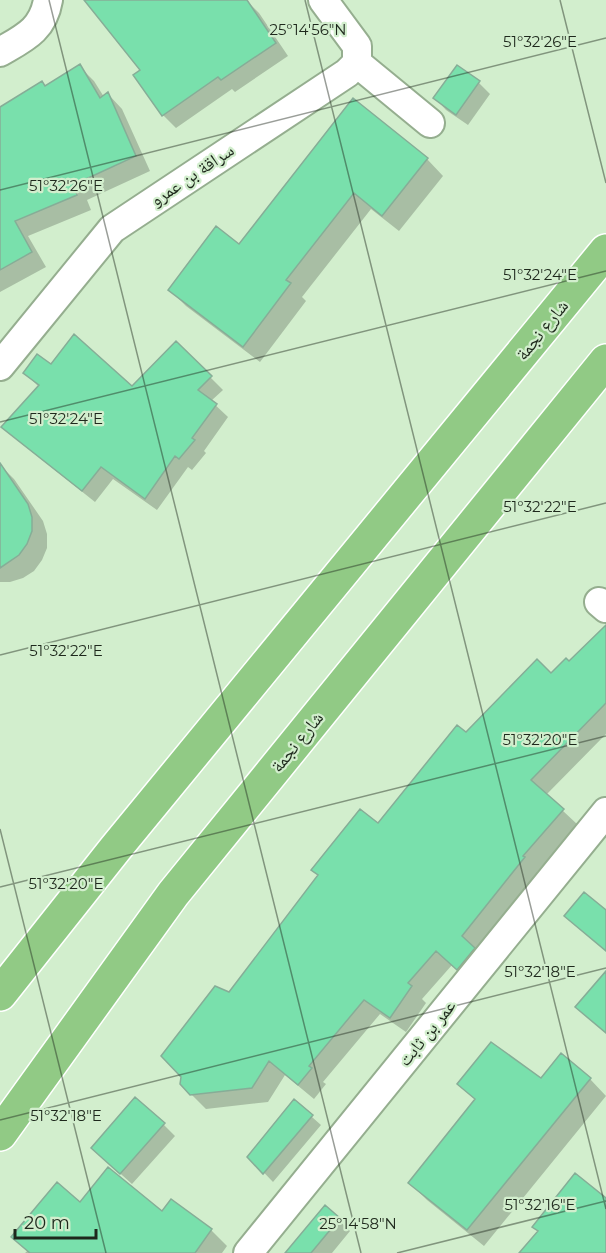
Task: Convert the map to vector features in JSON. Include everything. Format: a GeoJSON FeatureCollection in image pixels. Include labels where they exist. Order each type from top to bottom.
{"type":"FeatureCollection","features":[{"type":"Feature","properties":{"kind":"main road","name":"شارع نجمة"},"geometry":{"type":"LineString","coordinates":[[0,994],[115,849],[606,251]]}},
{"type":"Feature","properties":{"kind":"main road","name":"شارع نجمة"},"geometry":{"type":"LineString","coordinates":[[0,1134],[173,894],[606,361]]}},
{"type":"Feature","properties":{"kind":"street"},"geometry":{"type":"LineString","coordinates":[[0,52],[30,35],[46,11],[48,0]]}},
{"type":"Feature","properties":{"kind":"street"},"geometry":{"type":"LineString","coordinates":[[323,0],[357,46],[357,63],[430,123]]}},
{"type":"Feature","properties":{"kind":"street","name":"سراقة بن عمرو"},"geometry":{"type":"LineString","coordinates":[[0,366],[112,229],[347,73],[357,63]]}},
{"type":"Feature","properties":{"kind":"street","name":"عمر بن ثابت"},"geometry":{"type":"LineString","coordinates":[[248,1253],[606,812]]}},
{"type":"Feature","properties":{"kind":"building"},"geometry":{"type":"Polygon","coordinates":[[[84,0],[247,0],[276,43],[221,80],[218,77],[162,116],[133,75],[140,70],[84,0]]]}},
{"type":"Feature","properties":{"kind":"building"},"geometry":{"type":"Polygon","coordinates":[[[80,64],[100,98],[108,92],[136,156],[73,185],[77,195],[15,221],[32,252],[0,270],[0,107],[42,81],[45,86],[80,64]]]}},
{"type":"Feature","properties":{"kind":"building"},"geometry":{"type":"Polygon","coordinates":[[[457,65],[480,81],[456,115],[433,98],[457,65]]]}},
{"type":"Feature","properties":{"kind":"building"},"geometry":{"type":"Polygon","coordinates":[[[353,98],[428,158],[382,216],[354,193],[286,280],[291,283],[243,347],[168,290],[216,226],[239,244],[353,98]]]}},
{"type":"Feature","properties":{"kind":"building"},"geometry":{"type":"Polygon","coordinates":[[[74,334],[132,386],[176,341],[212,376],[198,390],[217,404],[192,438],[195,440],[179,459],[175,456],[145,499],[101,467],[82,491],[1,427],[39,385],[23,373],[37,354],[51,364],[74,334]]]}},
{"type":"Feature","properties":{"kind":"building"},"geometry":{"type":"Polygon","coordinates":[[[0,463],[28,504],[32,517],[32,531],[19,555],[0,568],[0,463]]]}},
{"type":"Feature","properties":{"kind":"building"},"geometry":{"type":"Polygon","coordinates":[[[606,625],[606,703],[531,780],[564,809],[523,856],[525,857],[462,936],[475,948],[457,970],[436,951],[408,983],[412,986],[390,1018],[364,1000],[309,1066],[312,1068],[298,1085],[269,1061],[252,1088],[190,1095],[180,1084],[181,1077],[161,1056],[215,986],[229,992],[318,875],[311,870],[360,809],[378,823],[457,725],[466,732],[537,659],[551,673],[566,658],[569,661],[606,625]]]}},
{"type":"Feature","properties":{"kind":"building"},"geometry":{"type":"Polygon","coordinates":[[[584,892],[606,910],[606,951],[564,916],[584,892]]]}},
{"type":"Feature","properties":{"kind":"building"},"geometry":{"type":"Polygon","coordinates":[[[606,971],[606,1033],[575,1007],[606,971]]]}},
{"type":"Feature","properties":{"kind":"building"},"geometry":{"type":"Polygon","coordinates":[[[491,1042],[541,1078],[561,1053],[591,1078],[467,1230],[408,1183],[475,1099],[457,1084],[491,1042]]]}},
{"type":"Feature","properties":{"kind":"building"},"geometry":{"type":"Polygon","coordinates":[[[135,1097],[165,1123],[120,1174],[91,1148],[135,1097]]]}},
{"type":"Feature","properties":{"kind":"building"},"geometry":{"type":"Polygon","coordinates":[[[294,1099],[313,1115],[263,1174],[247,1157],[294,1099]]]}},
{"type":"Feature","properties":{"kind":"building"},"geometry":{"type":"Polygon","coordinates":[[[108,1167],[162,1211],[171,1199],[212,1229],[195,1253],[30,1253],[11,1237],[57,1182],[80,1202],[108,1167]]]}},
{"type":"Feature","properties":{"kind":"building"},"geometry":{"type":"Polygon","coordinates":[[[575,1173],[606,1198],[606,1253],[519,1253],[538,1231],[532,1227],[575,1173]]]}},
{"type":"Feature","properties":{"kind":"building"},"geometry":{"type":"Polygon","coordinates":[[[325,1205],[340,1218],[311,1253],[285,1253],[325,1205]]]}}]}
